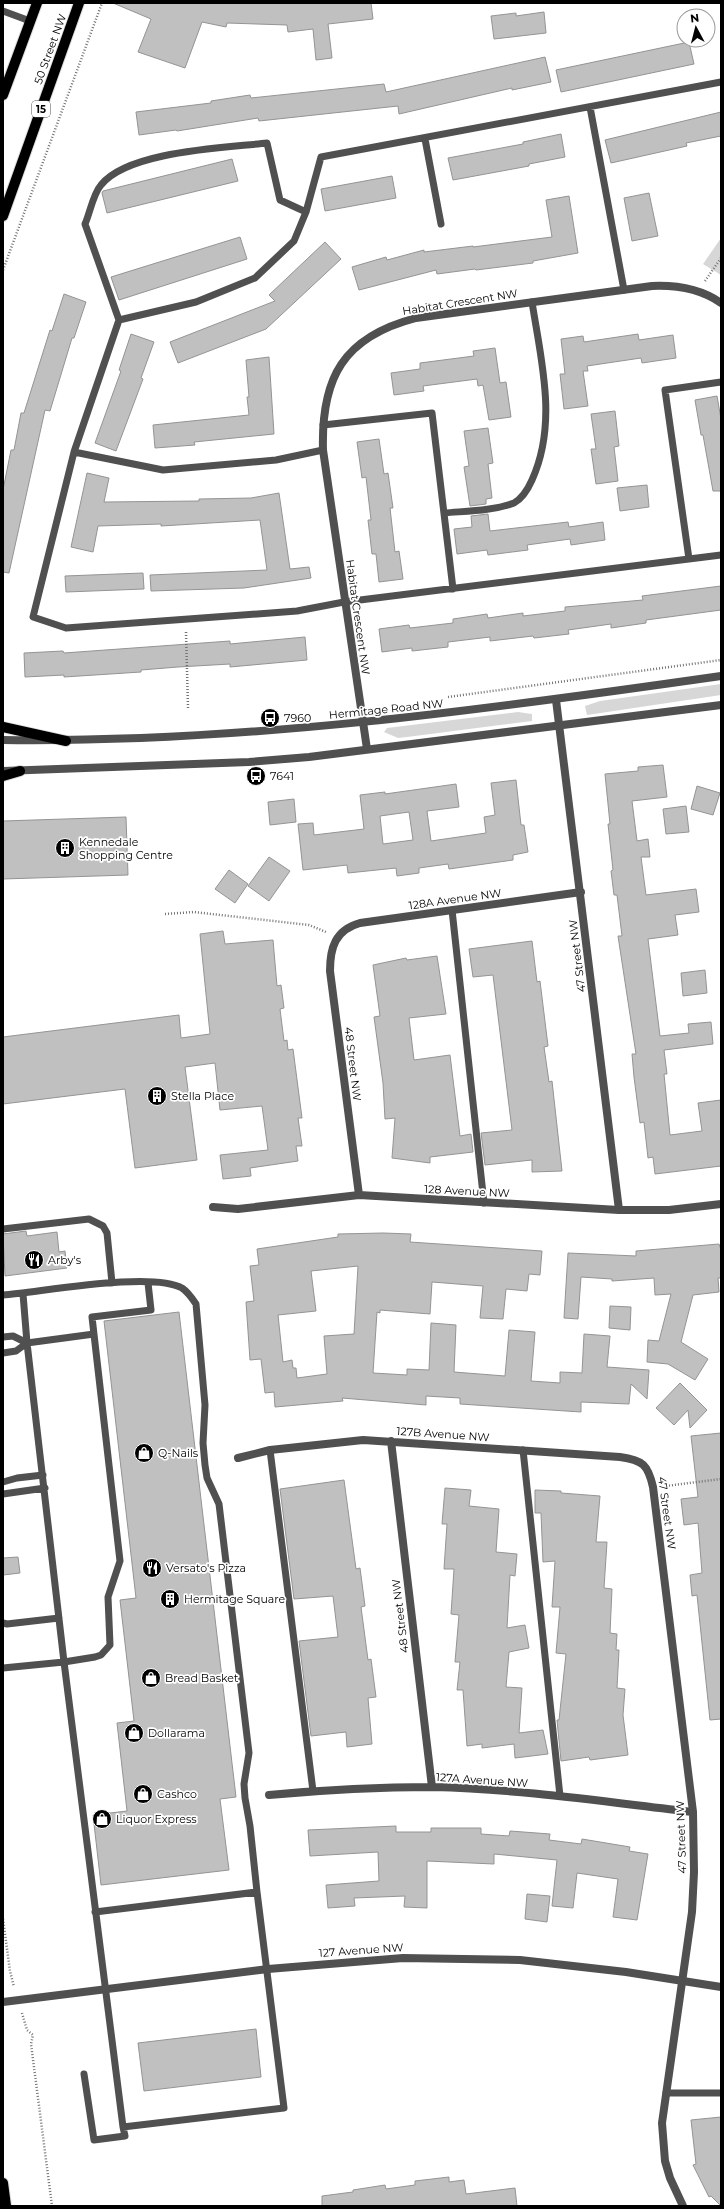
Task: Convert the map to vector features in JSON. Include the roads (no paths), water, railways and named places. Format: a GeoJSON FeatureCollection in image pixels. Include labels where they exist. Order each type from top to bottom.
{"type":"FeatureCollection","features":[{"type":"Feature","properties":{"kind":"main road"},"geometry":{"type":"LineString","coordinates":[[3,95],[37,3]]}},
{"type":"Feature","properties":{"kind":"main road","name":"50 Street NW"},"geometry":{"type":"LineString","coordinates":[[3,216],[79,3]]}},
{"type":"Feature","properties":{"kind":"main road"},"geometry":{"type":"LineString","coordinates":[[3,727],[66,740]]}},
{"type":"Feature","properties":{"kind":"main road"},"geometry":{"type":"LineString","coordinates":[[3,776],[20,771]]}},
{"type":"Feature","properties":{"kind":"main road"},"geometry":{"type":"LineString","coordinates":[[3,2183],[6,2206]]}},
{"type":"Feature","properties":{"kind":"street","name":"Habitat Crescent NW"},"geometry":{"type":"LineString","coordinates":[[367,749],[344,602],[323,450],[323,425],[326,397],[335,373],[347,356],[376,333],[400,322],[416,318],[666,285],[697,291],[721,302]]}},
{"type":"Feature","properties":{"kind":"street","name":"Hermitage Road NW"},"geometry":{"type":"LineString","coordinates":[[3,740],[66,740],[222,735],[362,723],[556,700],[721,676]]}},
{"type":"Feature","properties":{"kind":"street","name":"47 Street NW"},"geometry":{"type":"LineString","coordinates":[[556,700],[581,892],[619,1210]]}},
{"type":"Feature","properties":{"kind":"street"},"geometry":{"type":"LineString","coordinates":[[3,771],[249,762],[309,757],[721,705]]}},
{"type":"Feature","properties":{"kind":"street","name":"128A Avenue NW"},"geometry":{"type":"LineString","coordinates":[[337,936],[351,926],[360,924],[581,892]]}},
{"type":"Feature","properties":{"kind":"street","name":"48 Street NW"},"geometry":{"type":"LineString","coordinates":[[337,936],[332,947],[330,971],[358,1195]]}},
{"type":"Feature","properties":{"kind":"street","name":"128 Avenue NW"},"geometry":{"type":"LineString","coordinates":[[213,1207],[238,1209],[358,1195],[619,1210],[669,1210],[721,1204]]}},
{"type":"Feature","properties":{"kind":"street","name":"48 Street NW"},"geometry":{"type":"LineString","coordinates":[[391,1441],[432,1788]]}},
{"type":"Feature","properties":{"kind":"street","name":"127B Avenue NW"},"geometry":{"type":"LineString","coordinates":[[238,1458],[270,1450],[338,1442],[391,1441],[620,1457],[638,1461],[645,1465]]}},
{"type":"Feature","properties":{"kind":"street","name":"47 Street NW"},"geometry":{"type":"LineString","coordinates":[[645,1465],[651,1475],[653,1487],[693,1812],[694,1893],[684,1981],[662,2123],[665,2161],[670,2178],[682,2206]]}},
{"type":"Feature","properties":{"kind":"street","name":"127A Avenue NW"},"geometry":{"type":"LineString","coordinates":[[269,1795],[313,1791],[432,1788],[560,1796],[693,1812]]}},
{"type":"Feature","properties":{"kind":"street","name":"127 Avenue NW"},"geometry":{"type":"LineString","coordinates":[[3,2002],[105,1988],[369,1960],[462,1958],[520,1960],[575,1966],[721,1987]]}},
{"type":"Feature","properties":{"kind":"lane"},"geometry":{"type":"LineString","coordinates":[[3,11],[30,21]]}},
{"type":"Feature","properties":{"kind":"lane"},"geometry":{"type":"LineString","coordinates":[[119,320],[196,302],[255,278],[294,241],[306,212],[321,157],[425,139],[721,82]]}},
{"type":"Feature","properties":{"kind":"lane"},"geometry":{"type":"LineString","coordinates":[[590,107],[624,290]]}},
{"type":"Feature","properties":{"kind":"lane"},"geometry":{"type":"LineString","coordinates":[[425,139],[441,224]]}},
{"type":"Feature","properties":{"kind":"lane"},"geometry":{"type":"LineString","coordinates":[[306,212],[280,200],[267,142],[177,154],[136,162],[115,171],[100,186],[85,224],[119,320],[74,452],[33,617],[66,628],[297,611],[344,602],[721,555]]}},
{"type":"Feature","properties":{"kind":"lane"},"geometry":{"type":"LineString","coordinates":[[444,513],[487,509],[514,502],[527,492],[535,473],[546,430],[547,407],[532,302]]}},
{"type":"Feature","properties":{"kind":"lane"},"geometry":{"type":"LineString","coordinates":[[689,559],[665,390],[721,382]]}},
{"type":"Feature","properties":{"kind":"lane"},"geometry":{"type":"LineString","coordinates":[[323,425],[432,413],[453,589]]}},
{"type":"Feature","properties":{"kind":"lane"},"geometry":{"type":"LineString","coordinates":[[74,452],[163,470],[276,460],[323,450]]}},
{"type":"Feature","properties":{"kind":"lane"},"geometry":{"type":"LineString","coordinates":[[452,910],[484,1203]]}},
{"type":"Feature","properties":{"kind":"lane"},"geometry":{"type":"LineString","coordinates":[[3,1229],[89,1219],[103,1226],[107,1233],[112,1283]]}},
{"type":"Feature","properties":{"kind":"lane"},"geometry":{"type":"LineString","coordinates":[[3,1296],[112,1283],[164,1283],[182,1288],[190,1295],[196,1304],[205,1405],[203,1443],[205,1465],[207,1478],[219,1504],[249,1753],[244,1784],[244,1798],[250,1826],[284,2108],[124,2127]]}},
{"type":"Feature","properties":{"kind":"lane"},"geometry":{"type":"LineString","coordinates":[[3,1668],[64,1662],[96,1657],[101,1655],[110,1645],[108,1597],[120,1561],[92,1317],[151,1310],[148,1283]]}},
{"type":"Feature","properties":{"kind":"lane"},"geometry":{"type":"LineString","coordinates":[[23,1294],[27,1343],[64,1662],[125,2136],[94,2140],[84,2074]]}},
{"type":"Feature","properties":{"kind":"lane"},"geometry":{"type":"LineString","coordinates":[[3,1353],[16,1351],[27,1343],[94,1334]]}},
{"type":"Feature","properties":{"kind":"lane"},"geometry":{"type":"LineString","coordinates":[[3,1337],[13,1336],[27,1343]]}},
{"type":"Feature","properties":{"kind":"lane"},"geometry":{"type":"LineString","coordinates":[[270,1450],[313,1791]]}},
{"type":"Feature","properties":{"kind":"lane"},"geometry":{"type":"LineString","coordinates":[[523,1450],[560,1796]]}},
{"type":"Feature","properties":{"kind":"lane"},"geometry":{"type":"LineString","coordinates":[[3,1482],[17,1478],[43,1475]]}},
{"type":"Feature","properties":{"kind":"lane"},"geometry":{"type":"LineString","coordinates":[[3,1494],[45,1488]]}},
{"type":"Feature","properties":{"kind":"lane"},"geometry":{"type":"LineString","coordinates":[[3,1623],[7,1624],[59,1618]]}},
{"type":"Feature","properties":{"kind":"lane"},"geometry":{"type":"LineString","coordinates":[[95,1912],[257,1892]]}},
{"type":"Feature","properties":{"kind":"lane"},"geometry":{"type":"LineString","coordinates":[[666,2093],[721,2093]]}},
{"type":"Feature","properties":{"kind":"place","name":"7960"},"geometry":{"type":"Point","coordinates":[270,718]}},
{"type":"Feature","properties":{"kind":"place","name":"7641"},"geometry":{"type":"Point","coordinates":[256,776]}},
{"type":"Feature","properties":{"kind":"place","name":"Kennedale Shopping Centre"},"geometry":{"type":"Point","coordinates":[65,848]}},
{"type":"Feature","properties":{"kind":"place","name":"Stella Place"},"geometry":{"type":"Point","coordinates":[157,1096]}},
{"type":"Feature","properties":{"kind":"place","name":"Arby's"},"geometry":{"type":"Point","coordinates":[34,1260]}},
{"type":"Feature","properties":{"kind":"place","name":"Q-Nails"},"geometry":{"type":"Point","coordinates":[144,1453]}},
{"type":"Feature","properties":{"kind":"place","name":"Versato's Pizza"},"geometry":{"type":"Point","coordinates":[152,1568]}},
{"type":"Feature","properties":{"kind":"place","name":"Hermitage Square"},"geometry":{"type":"Point","coordinates":[170,1599]}},
{"type":"Feature","properties":{"kind":"place","name":"Bread Basket"},"geometry":{"type":"Point","coordinates":[151,1678]}},
{"type":"Feature","properties":{"kind":"place","name":"Dollarama"},"geometry":{"type":"Point","coordinates":[134,1733]}},
{"type":"Feature","properties":{"kind":"place","name":"Cashco"},"geometry":{"type":"Point","coordinates":[143,1794]}},
{"type":"Feature","properties":{"kind":"place","name":"Liquor Express"},"geometry":{"type":"Point","coordinates":[102,1819]}}]}
